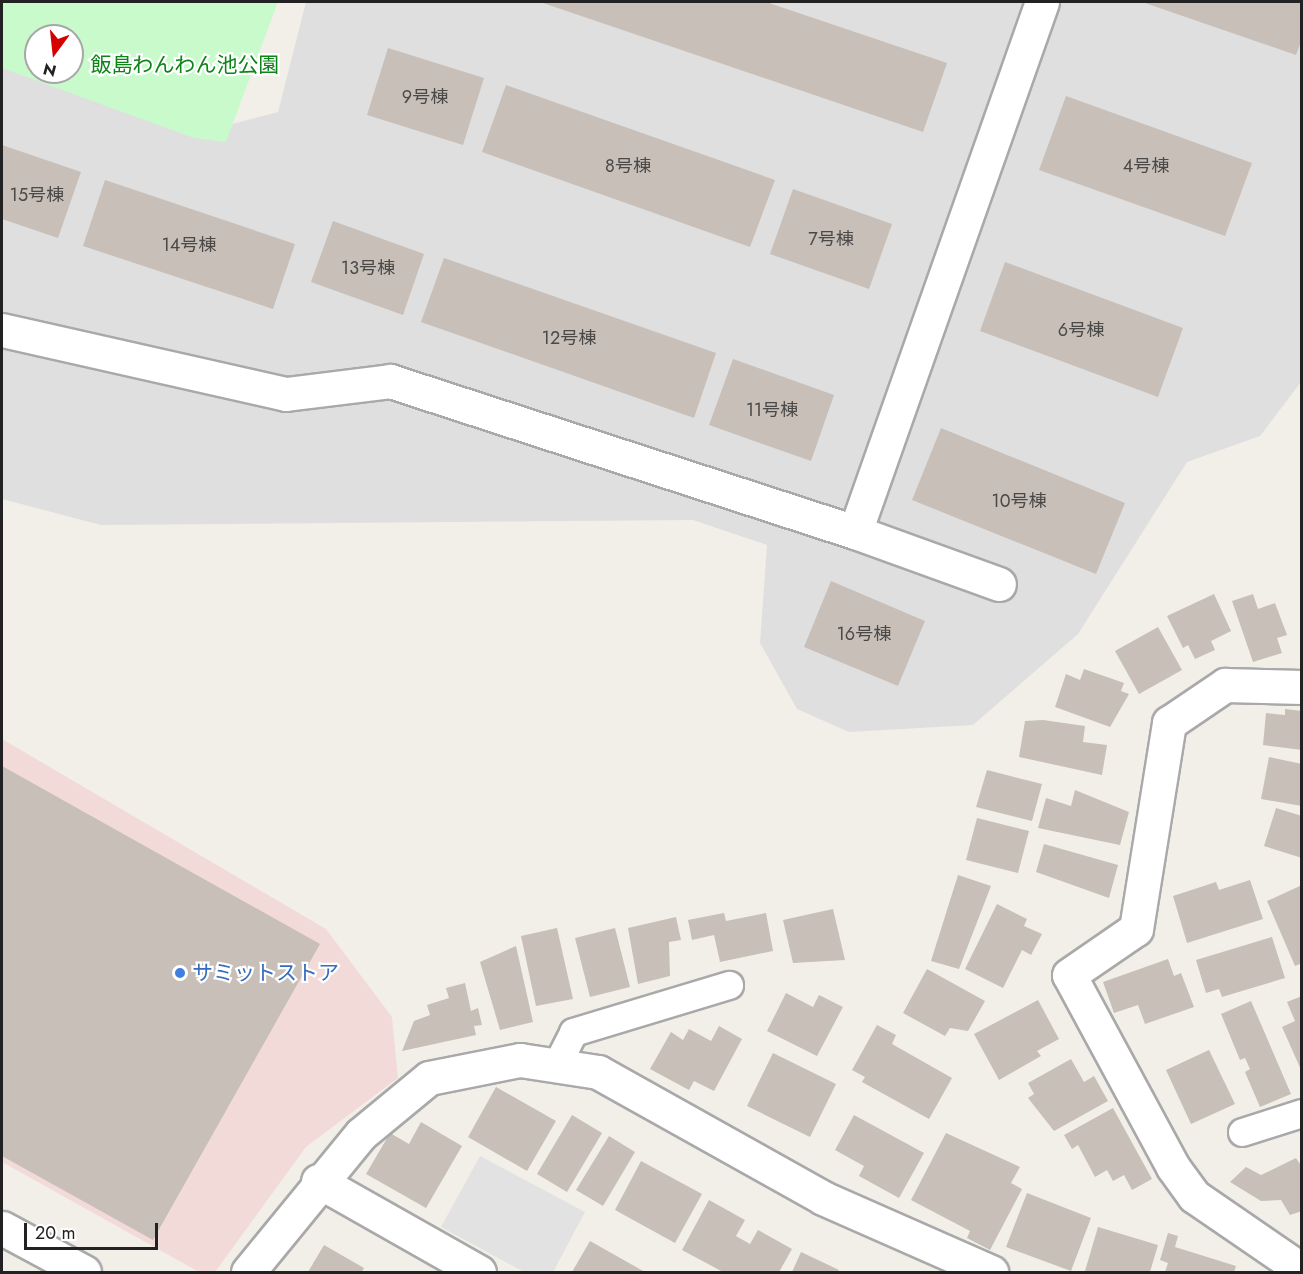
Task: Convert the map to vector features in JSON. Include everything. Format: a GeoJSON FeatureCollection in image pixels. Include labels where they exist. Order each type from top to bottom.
{"type":"FeatureCollection","features":[{"type":"Feature","properties":{"kind":"street"},"geometry":{"type":"LineString","coordinates":[[855,532],[1042,2]]}},
{"type":"Feature","properties":{"kind":"street"},"geometry":{"type":"LineString","coordinates":[[2,330],[286,394],[390,381],[855,532],[999,585]]}},
{"type":"Feature","properties":{"kind":"street"},"geometry":{"type":"LineString","coordinates":[[1295,1266],[1194,1196],[1173,1167],[1069,975],[1136,929],[1169,723],[1226,685],[1302,687]]}},
{"type":"Feature","properties":{"kind":"street"},"geometry":{"type":"LineString","coordinates":[[248,1272],[318,1181],[362,1134],[429,1078],[520,1060],[598,1072],[823,1198],[991,1272]]}},
{"type":"Feature","properties":{"kind":"street"},"geometry":{"type":"LineString","coordinates":[[318,1181],[479,1272]]}},
{"type":"Feature","properties":{"kind":"street"},"geometry":{"type":"LineString","coordinates":[[2,1228],[84,1272]]}},
{"type":"Feature","properties":{"kind":"lane"},"geometry":{"type":"LineString","coordinates":[[556,1066],[573,1032],[729,985]]}},
{"type":"Feature","properties":{"kind":"lane"},"geometry":{"type":"LineString","coordinates":[[1242,1132],[1302,1113]]}},
{"type":"Feature","properties":{"kind":"shaded area"},"geometry":{"type":"Polygon","coordinates":[[[306,2],[1301,2],[1301,382],[1260,436],[1187,462],[1078,634],[973,725],[849,732],[797,709],[760,643],[767,545],[693,520],[101,525],[2,499],[2,57],[24,65],[24,84],[74,84],[202,132],[278,112],[306,2]]]}},
{"type":"Feature","properties":{"kind":"shaded area","name":"サミットストア"},"geometry":{"type":"Polygon","coordinates":[[[2,739],[326,929],[392,1017],[398,1078],[306,1147],[215,1272],[199,1272],[2,1162],[2,739]]]}},
{"type":"Feature","properties":{"kind":"shaded area"},"geometry":{"type":"Polygon","coordinates":[[[480,1156],[585,1212],[553,1272],[524,1272],[441,1227],[480,1156]]]}},
{"type":"Feature","properties":{"kind":"green space","name":"飯島わんわん池公園"},"geometry":{"type":"Polygon","coordinates":[[[2,2],[278,2],[226,142],[194,138],[46,84],[84,84],[84,24],[24,24],[24,76],[2,68],[2,2]]]}},
{"type":"Feature","properties":{"kind":"building"},"geometry":{"type":"Polygon","coordinates":[[[540,2],[766,2],[947,63],[923,132],[540,2]]]}},
{"type":"Feature","properties":{"kind":"building"},"geometry":{"type":"Polygon","coordinates":[[[1142,2],[1302,2],[1302,39],[1296,55],[1142,2]]]}},
{"type":"Feature","properties":{"kind":"building"},"geometry":{"type":"Polygon","coordinates":[[[388,48],[484,78],[463,145],[367,115],[388,48]]]}},
{"type":"Feature","properties":{"kind":"building"},"geometry":{"type":"Polygon","coordinates":[[[506,85],[775,180],[750,247],[482,152],[506,85]]]}},
{"type":"Feature","properties":{"kind":"building"},"geometry":{"type":"Polygon","coordinates":[[[1066,96],[1252,163],[1225,236],[1039,170],[1066,96]]]}},
{"type":"Feature","properties":{"kind":"building"},"geometry":{"type":"Polygon","coordinates":[[[2,145],[81,172],[58,238],[2,219],[2,145]]]}},
{"type":"Feature","properties":{"kind":"building"},"geometry":{"type":"Polygon","coordinates":[[[105,180],[295,244],[273,309],[83,246],[105,180]]]}},
{"type":"Feature","properties":{"kind":"building"},"geometry":{"type":"Polygon","coordinates":[[[793,189],[892,224],[869,289],[770,254],[793,189]]]}},
{"type":"Feature","properties":{"kind":"building"},"geometry":{"type":"Polygon","coordinates":[[[333,221],[424,254],[403,315],[311,282],[333,221]]]}},
{"type":"Feature","properties":{"kind":"building"},"geometry":{"type":"Polygon","coordinates":[[[444,258],[716,353],[694,418],[421,322],[444,258]]]}},
{"type":"Feature","properties":{"kind":"building"},"geometry":{"type":"Polygon","coordinates":[[[1005,262],[1183,328],[1158,397],[980,331],[1005,262]]]}},
{"type":"Feature","properties":{"kind":"building"},"geometry":{"type":"Polygon","coordinates":[[[733,359],[834,395],[811,461],[709,425],[733,359]]]}},
{"type":"Feature","properties":{"kind":"building"},"geometry":{"type":"Polygon","coordinates":[[[941,428],[1125,503],[1096,574],[912,500],[941,428]]]}},
{"type":"Feature","properties":{"kind":"building"},"geometry":{"type":"Polygon","coordinates":[[[831,581],[925,621],[898,686],[804,647],[831,581]]]}},
{"type":"Feature","properties":{"kind":"building"},"geometry":{"type":"Polygon","coordinates":[[[1214,594],[1231,631],[1211,641],[1215,650],[1195,659],[1188,645],[1183,648],[1167,616],[1214,594]]]}},
{"type":"Feature","properties":{"kind":"building"},"geometry":{"type":"Polygon","coordinates":[[[1253,594],[1258,609],[1275,603],[1287,635],[1277,638],[1282,653],[1253,662],[1232,601],[1253,594]]]}},
{"type":"Feature","properties":{"kind":"building"},"geometry":{"type":"Polygon","coordinates":[[[1158,627],[1182,670],[1139,694],[1115,651],[1158,627]]]}},
{"type":"Feature","properties":{"kind":"building"},"geometry":{"type":"Polygon","coordinates":[[[1084,669],[1124,683],[1121,691],[1129,694],[1110,727],[1055,707],[1066,674],[1080,680],[1084,669]]]}},
{"type":"Feature","properties":{"kind":"building"},"geometry":{"type":"Polygon","coordinates":[[[1285,709],[1302,711],[1302,750],[1263,745],[1266,713],[1285,715],[1285,709]]]}},
{"type":"Feature","properties":{"kind":"building"},"geometry":{"type":"Polygon","coordinates":[[[1043,720],[1085,726],[1083,742],[1107,745],[1102,775],[1019,757],[1025,721],[1043,720]]]}},
{"type":"Feature","properties":{"kind":"building"},"geometry":{"type":"Polygon","coordinates":[[[1269,757],[1302,764],[1302,806],[1261,799],[1269,757]]]}},
{"type":"Feature","properties":{"kind":"building","name":"サミットストア"},"geometry":{"type":"Polygon","coordinates":[[[2,766],[320,944],[153,1240],[2,1156],[2,766]]]}},
{"type":"Feature","properties":{"kind":"building"},"geometry":{"type":"Polygon","coordinates":[[[987,770],[1042,784],[1032,821],[976,807],[987,770]]]}},
{"type":"Feature","properties":{"kind":"building"},"geometry":{"type":"Polygon","coordinates":[[[1075,790],[1129,812],[1120,845],[1038,828],[1046,798],[1071,806],[1075,790]]]}},
{"type":"Feature","properties":{"kind":"building"},"geometry":{"type":"Polygon","coordinates":[[[1276,808],[1302,816],[1302,858],[1264,846],[1276,808]]]}},
{"type":"Feature","properties":{"kind":"building"},"geometry":{"type":"Polygon","coordinates":[[[977,818],[1029,831],[1018,873],[966,860],[977,818]]]}},
{"type":"Feature","properties":{"kind":"building"},"geometry":{"type":"Polygon","coordinates":[[[1044,844],[1118,865],[1109,898],[1036,872],[1044,844]]]}},
{"type":"Feature","properties":{"kind":"building"},"geometry":{"type":"Polygon","coordinates":[[[958,875],[991,886],[959,969],[931,961],[958,875]]]}},
{"type":"Feature","properties":{"kind":"building"},"geometry":{"type":"Polygon","coordinates":[[[1250,880],[1263,919],[1187,943],[1173,896],[1216,882],[1219,890],[1250,880]]]}},
{"type":"Feature","properties":{"kind":"building"},"geometry":{"type":"Polygon","coordinates":[[[1302,885],[1302,963],[1295,966],[1267,901],[1302,885]]]}},
{"type":"Feature","properties":{"kind":"building"},"geometry":{"type":"Polygon","coordinates":[[[997,904],[1027,919],[1024,926],[1042,934],[1031,955],[1022,950],[1003,988],[965,969],[997,904]]]}},
{"type":"Feature","properties":{"kind":"building"},"geometry":{"type":"Polygon","coordinates":[[[833,909],[845,960],[793,963],[783,920],[833,909]]]}},
{"type":"Feature","properties":{"kind":"building"},"geometry":{"type":"Polygon","coordinates":[[[724,913],[726,921],[766,913],[773,951],[720,962],[714,935],[692,940],[688,920],[724,913]]]}},
{"type":"Feature","properties":{"kind":"building"},"geometry":{"type":"Polygon","coordinates":[[[676,917],[681,940],[669,942],[670,976],[638,984],[628,928],[676,917]]]}},
{"type":"Feature","properties":{"kind":"building"},"geometry":{"type":"Polygon","coordinates":[[[557,928],[573,999],[536,1006],[521,936],[557,928]]]}},
{"type":"Feature","properties":{"kind":"building"},"geometry":{"type":"Polygon","coordinates":[[[615,928],[630,987],[590,997],[575,938],[615,928]]]}},
{"type":"Feature","properties":{"kind":"building"},"geometry":{"type":"Polygon","coordinates":[[[1272,937],[1285,978],[1222,997],[1219,989],[1206,993],[1196,960],[1272,937]]]}},
{"type":"Feature","properties":{"kind":"building"},"geometry":{"type":"Polygon","coordinates":[[[516,946],[533,1022],[500,1030],[480,962],[516,946]]]}},
{"type":"Feature","properties":{"kind":"building"},"geometry":{"type":"Polygon","coordinates":[[[1168,959],[1174,976],[1181,973],[1194,1007],[1145,1024],[1138,1005],[1114,1013],[1103,982],[1168,959]]]}},
{"type":"Feature","properties":{"kind":"building"},"geometry":{"type":"Polygon","coordinates":[[[927,969],[985,1001],[968,1031],[950,1028],[945,1036],[903,1013],[927,969]]]}},
{"type":"Feature","properties":{"kind":"building"},"geometry":{"type":"Polygon","coordinates":[[[465,983],[471,1011],[478,1008],[482,1025],[474,1026],[476,1035],[402,1051],[414,1021],[430,1015],[427,1005],[449,998],[446,988],[465,983]]]}},
{"type":"Feature","properties":{"kind":"building"},"geometry":{"type":"Polygon","coordinates":[[[786,993],[813,1007],[819,995],[843,1007],[817,1056],[767,1031],[786,993]]]}},
{"type":"Feature","properties":{"kind":"building"},"geometry":{"type":"Polygon","coordinates":[[[1302,996],[1302,1072],[1282,1027],[1295,1021],[1287,1002],[1302,996]]]}},
{"type":"Feature","properties":{"kind":"building"},"geometry":{"type":"Polygon","coordinates":[[[1038,1000],[1059,1039],[1037,1051],[1041,1056],[999,1080],[974,1034],[1038,1000]]]}},
{"type":"Feature","properties":{"kind":"building"},"geometry":{"type":"Polygon","coordinates":[[[1251,1001],[1291,1094],[1260,1107],[1245,1072],[1250,1069],[1245,1058],[1240,1060],[1221,1014],[1251,1001]]]}},
{"type":"Feature","properties":{"kind":"building"},"geometry":{"type":"Polygon","coordinates":[[[877,1025],[896,1035],[892,1044],[952,1078],[929,1119],[862,1082],[865,1077],[852,1070],[877,1025]]]}},
{"type":"Feature","properties":{"kind":"building"},"geometry":{"type":"Polygon","coordinates":[[[719,1026],[742,1039],[714,1091],[694,1081],[689,1090],[650,1069],[671,1032],[683,1040],[689,1029],[711,1041],[719,1026]]]}},
{"type":"Feature","properties":{"kind":"building"},"geometry":{"type":"Polygon","coordinates":[[[1209,1050],[1235,1104],[1191,1124],[1166,1070],[1209,1050]]]}},
{"type":"Feature","properties":{"kind":"building"},"geometry":{"type":"Polygon","coordinates":[[[773,1053],[836,1084],[810,1137],[747,1106],[773,1053]]]}},
{"type":"Feature","properties":{"kind":"building"},"geometry":{"type":"Polygon","coordinates":[[[1071,1059],[1084,1082],[1094,1076],[1108,1101],[1054,1131],[1028,1098],[1034,1094],[1028,1083],[1071,1059]]]}},
{"type":"Feature","properties":{"kind":"building"},"geometry":{"type":"Polygon","coordinates":[[[496,1087],[556,1121],[527,1171],[468,1137],[496,1087]]]}},
{"type":"Feature","properties":{"kind":"building"},"geometry":{"type":"Polygon","coordinates":[[[1113,1108],[1152,1179],[1132,1190],[1124,1175],[1113,1181],[1107,1170],[1095,1177],[1078,1145],[1072,1149],[1064,1135],[1113,1108]]]}},
{"type":"Feature","properties":{"kind":"building"},"geometry":{"type":"Polygon","coordinates":[[[572,1115],[602,1133],[567,1192],[537,1174],[572,1115]]]}},
{"type":"Feature","properties":{"kind":"building"},"geometry":{"type":"Polygon","coordinates":[[[854,1115],[924,1153],[899,1198],[859,1176],[864,1166],[835,1150],[854,1115]]]}},
{"type":"Feature","properties":{"kind":"building"},"geometry":{"type":"Polygon","coordinates":[[[421,1122],[462,1146],[426,1208],[366,1174],[390,1133],[409,1144],[421,1122]]]}},
{"type":"Feature","properties":{"kind":"building"},"geometry":{"type":"Polygon","coordinates":[[[946,1133],[1020,1167],[1011,1183],[1022,1189],[990,1250],[967,1238],[970,1231],[911,1200],[946,1133]]]}},
{"type":"Feature","properties":{"kind":"building"},"geometry":{"type":"Polygon","coordinates":[[[609,1136],[635,1152],[603,1206],[576,1190],[609,1136]]]}},
{"type":"Feature","properties":{"kind":"building"},"geometry":{"type":"Polygon","coordinates":[[[1296,1158],[1302,1167],[1302,1211],[1290,1215],[1281,1200],[1261,1201],[1230,1182],[1246,1167],[1261,1175],[1296,1158]]]}},
{"type":"Feature","properties":{"kind":"building"},"geometry":{"type":"Polygon","coordinates":[[[641,1161],[702,1194],[675,1243],[615,1210],[641,1161]]]}},
{"type":"Feature","properties":{"kind":"building"},"geometry":{"type":"Polygon","coordinates":[[[1027,1193],[1091,1218],[1071,1271],[1006,1247],[1027,1193]]]}},
{"type":"Feature","properties":{"kind":"building"},"geometry":{"type":"Polygon","coordinates":[[[709,1200],[745,1220],[736,1236],[750,1244],[758,1230],[792,1249],[779,1272],[723,1272],[682,1250],[709,1200]]]}},
{"type":"Feature","properties":{"kind":"building"},"geometry":{"type":"Polygon","coordinates":[[[1098,1227],[1158,1245],[1150,1272],[1085,1271],[1098,1227]]]}},
{"type":"Feature","properties":{"kind":"building"},"geometry":{"type":"Polygon","coordinates":[[[1168,1233],[1178,1236],[1175,1247],[1236,1266],[1234,1272],[1165,1272],[1168,1263],[1160,1260],[1168,1233]]]}},
{"type":"Feature","properties":{"kind":"building"},"geometry":{"type":"Polygon","coordinates":[[[590,1241],[645,1272],[572,1272],[590,1241]]]}},
{"type":"Feature","properties":{"kind":"building"},"geometry":{"type":"Polygon","coordinates":[[[324,1245],[364,1268],[362,1272],[308,1272],[324,1245]]]}},
{"type":"Feature","properties":{"kind":"building"},"geometry":{"type":"Polygon","coordinates":[[[801,1252],[839,1270],[837,1272],[792,1272],[801,1252]]]}},
{"type":"Feature","properties":{"kind":"place","name":"サミットストア"},"geometry":{"type":"Point","coordinates":[180,973]}}]}
